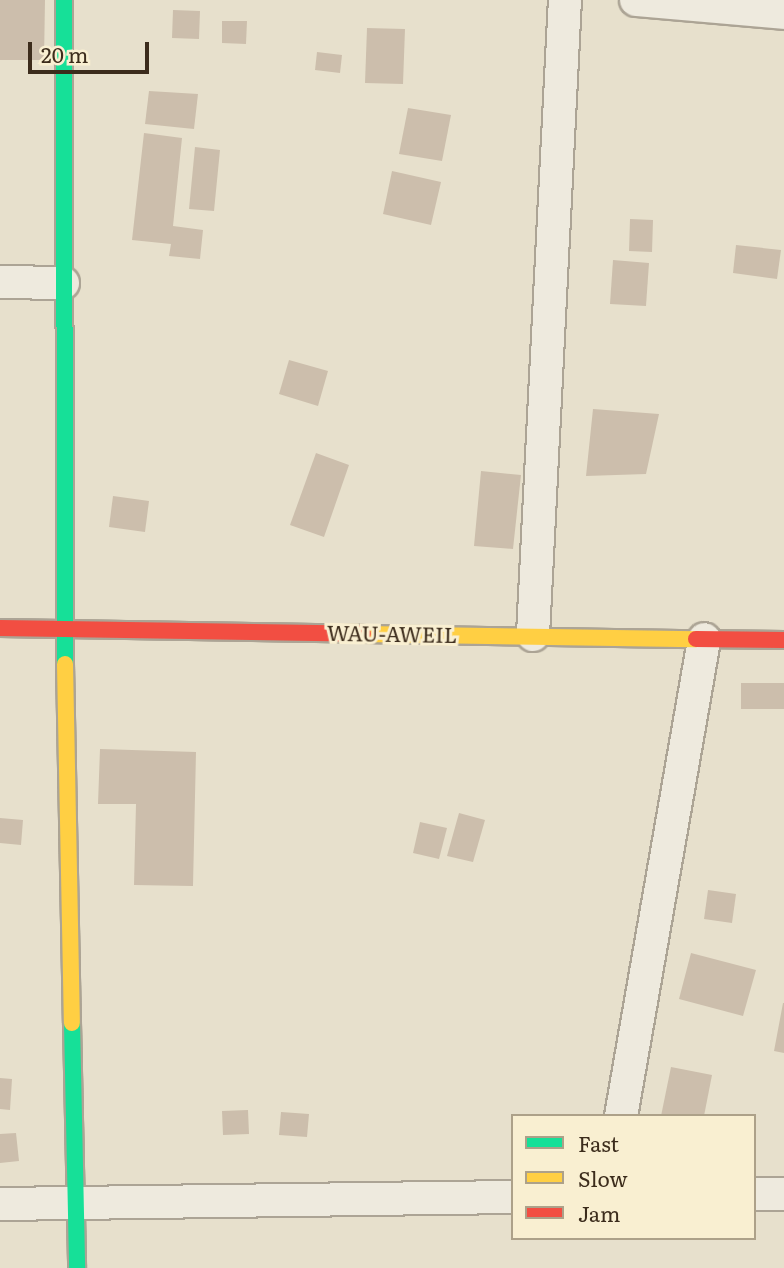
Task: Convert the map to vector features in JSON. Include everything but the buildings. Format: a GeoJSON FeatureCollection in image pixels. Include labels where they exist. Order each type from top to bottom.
{"type":"FeatureCollection","features":[{"type":"Feature","properties":{"kind":"street"},"geometry":{"type":"LineString","coordinates":[[64,0],[64,629],[77,1268]]}},
{"type":"Feature","properties":{"kind":"street"},"geometry":{"type":"LineString","coordinates":[[533,635],[565,0]]}},
{"type":"Feature","properties":{"kind":"street"},"geometry":{"type":"LineString","coordinates":[[636,0],[784,13]]}},
{"type":"Feature","properties":{"kind":"street"},"geometry":{"type":"LineString","coordinates":[[0,282],[63,283]]}},
{"type":"Feature","properties":{"kind":"street","name":"WAU-AWEIL"},"geometry":{"type":"LineString","coordinates":[[0,628],[784,640]]}},
{"type":"Feature","properties":{"kind":"street"},"geometry":{"type":"LineString","coordinates":[[621,1114],[704,639]]}},
{"type":"Feature","properties":{"kind":"street"},"geometry":{"type":"LineString","coordinates":[[756,1194],[784,1194]]}},
{"type":"Feature","properties":{"kind":"street"},"geometry":{"type":"LineString","coordinates":[[0,1204],[511,1198]]}},
{"type":"Feature","properties":{"kind":"traffic: fast"},"geometry":{"type":"LineString","coordinates":[[64,0],[65,664]]}},
{"type":"Feature","properties":{"kind":"traffic: fast"},"geometry":{"type":"LineString","coordinates":[[72,1023],[77,1268]]}},
{"type":"Feature","properties":{"kind":"traffic: slow"},"geometry":{"type":"LineString","coordinates":[[363,634],[696,639]]}},
{"type":"Feature","properties":{"kind":"traffic: slow"},"geometry":{"type":"LineString","coordinates":[[65,664],[72,1023]]}},
{"type":"Feature","properties":{"kind":"traffic: jam"},"geometry":{"type":"LineString","coordinates":[[0,628],[363,634]]}},
{"type":"Feature","properties":{"kind":"traffic: jam"},"geometry":{"type":"LineString","coordinates":[[696,639],[784,640]]}}]}
